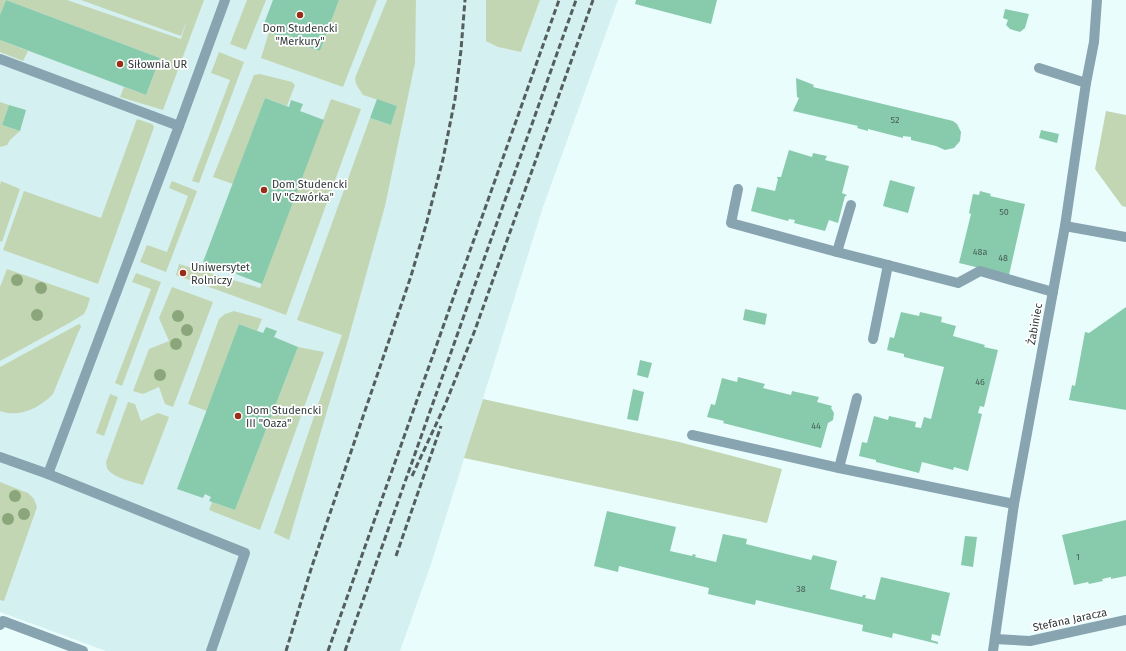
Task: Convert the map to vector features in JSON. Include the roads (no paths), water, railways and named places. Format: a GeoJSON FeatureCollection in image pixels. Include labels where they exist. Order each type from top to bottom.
{"type":"FeatureCollection","features":[{"type":"Feature","properties":{"kind":"street"},"geometry":{"type":"LineString","coordinates":[[48,474],[225,0]]}},
{"type":"Feature","properties":{"kind":"street","name":"Żabiniec"},"geometry":{"type":"LineString","coordinates":[[993,651],[1014,504],[1065,226],[1086,83],[1094,42],[1097,0]]}},
{"type":"Feature","properties":{"kind":"street"},"geometry":{"type":"LineString","coordinates":[[0,59],[179,126]]}},
{"type":"Feature","properties":{"kind":"street"},"geometry":{"type":"LineString","coordinates":[[1039,68],[1086,83]]}},
{"type":"Feature","properties":{"kind":"street"},"geometry":{"type":"LineString","coordinates":[[738,189],[731,223],[958,283],[980,271],[1053,292]]}},
{"type":"Feature","properties":{"kind":"street"},"geometry":{"type":"LineString","coordinates":[[837,252],[851,205]]}},
{"type":"Feature","properties":{"kind":"street"},"geometry":{"type":"LineString","coordinates":[[1065,226],[1126,237]]}},
{"type":"Feature","properties":{"kind":"street"},"geometry":{"type":"LineString","coordinates":[[873,339],[888,265]]}},
{"type":"Feature","properties":{"kind":"street"},"geometry":{"type":"LineString","coordinates":[[839,468],[857,398]]}},
{"type":"Feature","properties":{"kind":"street"},"geometry":{"type":"LineString","coordinates":[[692,434],[839,468],[1014,504]]}},
{"type":"Feature","properties":{"kind":"street"},"geometry":{"type":"LineString","coordinates":[[0,457],[48,474],[246,552],[211,651]]}},
{"type":"Feature","properties":{"kind":"street","name":"Stefana Jaracza"},"geometry":{"type":"LineString","coordinates":[[995,639],[1030,641],[1126,620]]}},
{"type":"Feature","properties":{"kind":"street"},"geometry":{"type":"LineString","coordinates":[[0,625],[3,622],[83,651]]}},
{"type":"Feature","properties":{"kind":"railway"},"geometry":{"type":"LineString","coordinates":[[286,651],[312,566],[411,276],[426,225],[443,159],[455,99],[465,0]]}},
{"type":"Feature","properties":{"kind":"railway"},"geometry":{"type":"LineString","coordinates":[[328,651],[559,0]]}},
{"type":"Feature","properties":{"kind":"railway"},"geometry":{"type":"LineString","coordinates":[[345,651],[576,0]]}},
{"type":"Feature","properties":{"kind":"railway"},"geometry":{"type":"LineString","coordinates":[[412,476],[445,405],[475,330],[593,0]]}},
{"type":"Feature","properties":{"kind":"railway"},"geometry":{"type":"LineString","coordinates":[[396,556],[441,426]]}},
{"type":"Feature","properties":{"kind":"place","name":"Dom Studencki \"Merkury\""},"geometry":{"type":"Point","coordinates":[300,15]}},
{"type":"Feature","properties":{"kind":"place","name":"Siłownia UR"},"geometry":{"type":"Point","coordinates":[120,64]}},
{"type":"Feature","properties":{"kind":"place","name":"Dom Studencki IV \"Czwórka\""},"geometry":{"type":"Point","coordinates":[264,190]}},
{"type":"Feature","properties":{"kind":"place","name":"Uniwersytet Rolniczy"},"geometry":{"type":"Point","coordinates":[183,273]}},
{"type":"Feature","properties":{"kind":"place","name":"Dom Studencki III \"Oaza\""},"geometry":{"type":"Point","coordinates":[238,416]}}]}
